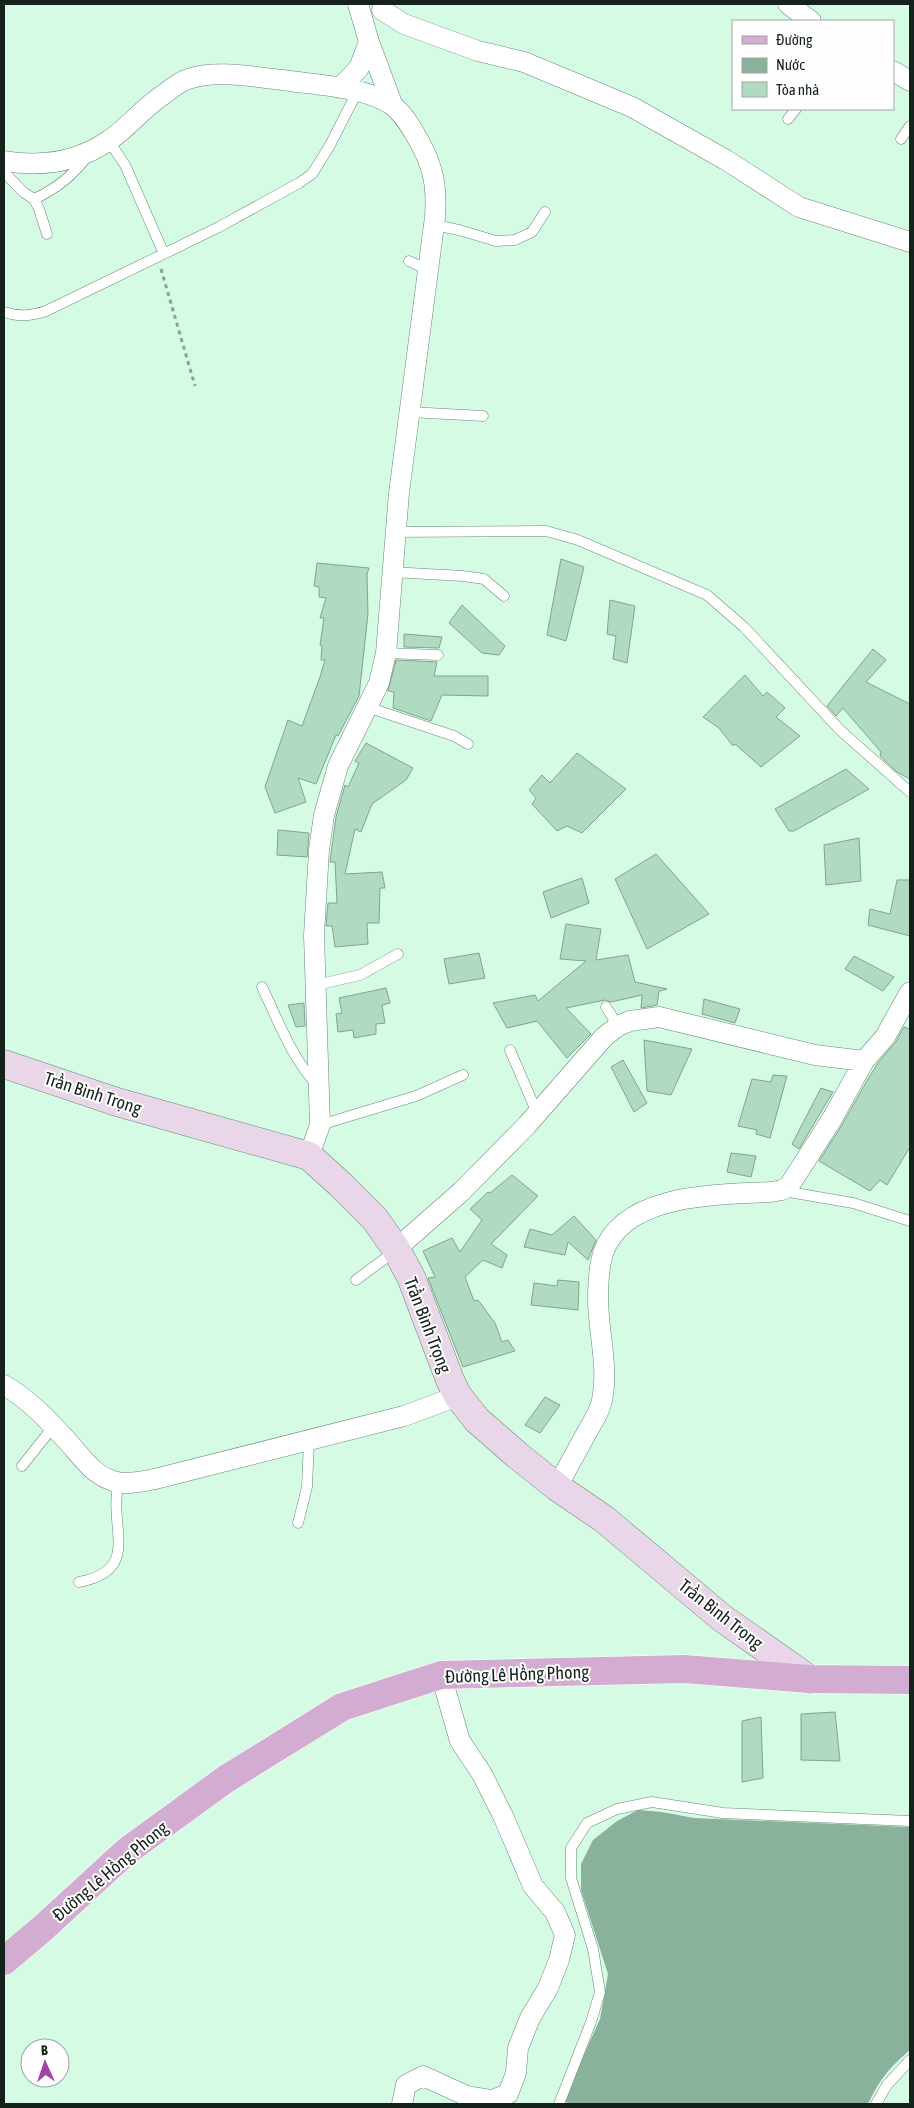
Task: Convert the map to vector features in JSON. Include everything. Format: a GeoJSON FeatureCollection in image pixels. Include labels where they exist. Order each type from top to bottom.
{"type":"FeatureCollection","features":[{"type":"Feature","properties":{"kind":"main road","name":"Đường Lê Hồng Phong"},"geometry":{"type":"LineString","coordinates":[[4,1961],[127,1851],[226,1779],[342,1706],[441,1675],[684,1669],[809,1679],[910,1680]]}},
{"type":"Feature","properties":{"kind":"street"},"geometry":{"type":"LineString","coordinates":[[309,1156],[320,1125],[314,935],[319,850],[324,815],[338,766],[379,683],[386,653],[395,532],[437,190],[427,155],[410,124],[393,106],[358,4]]}},
{"type":"Feature","properties":{"kind":"street"},"geometry":{"type":"LineString","coordinates":[[788,4],[810,20]]}},
{"type":"Feature","properties":{"kind":"street"},"geometry":{"type":"LineString","coordinates":[[348,90],[359,68],[368,37],[384,7],[404,24],[478,51],[524,62],[632,107],[726,160],[799,208],[910,242]]}},
{"type":"Feature","properties":{"kind":"street"},"geometry":{"type":"LineString","coordinates":[[894,72],[910,82]]}},
{"type":"Feature","properties":{"kind":"street"},"geometry":{"type":"LineString","coordinates":[[4,161],[27,165],[44,164],[62,161],[100,146],[148,105],[188,79],[232,75],[348,90],[393,106]]}},
{"type":"Feature","properties":{"kind":"street"},"geometry":{"type":"LineString","coordinates":[[557,1487],[602,1402],[605,1385],[598,1298],[600,1272],[603,1253],[618,1229],[635,1215],[662,1204],[695,1197],[782,1190],[789,1186],[827,1128],[864,1061],[885,1037],[910,992]]}},
{"type":"Feature","properties":{"kind":"street"},"geometry":{"type":"LineString","coordinates":[[396,1249],[462,1191],[537,1113],[604,1037],[618,1026],[630,1021],[659,1018],[816,1054],[864,1061]]}},
{"type":"Feature","properties":{"kind":"street","name":"Trần Bình Trọng"},"geometry":{"type":"LineString","coordinates":[[4,1064],[117,1102],[309,1156],[374,1219],[396,1249],[411,1278],[450,1380],[458,1396],[477,1420],[557,1487],[604,1519],[722,1618],[809,1679]]}},
{"type":"Feature","properties":{"kind":"street"},"geometry":{"type":"LineString","coordinates":[[4,1385],[37,1410],[92,1470],[119,1483],[134,1483],[155,1479],[404,1416],[458,1396]]}},
{"type":"Feature","properties":{"kind":"street"},"geometry":{"type":"LineString","coordinates":[[402,2104],[406,2085],[423,2076],[467,2096],[497,2101],[508,2094],[516,2073],[518,2048],[530,2018],[548,1988],[559,1960],[564,1935],[555,1912],[533,1886],[482,1774],[460,1742],[441,1675]]}},
{"type":"Feature","properties":{"kind":"lane"},"geometry":{"type":"LineString","coordinates":[[4,312],[14,315],[31,316],[46,311],[161,255],[299,183],[312,174],[329,147],[348,90]]}},
{"type":"Feature","properties":{"kind":"lane"},"geometry":{"type":"LineString","coordinates":[[788,119],[795,110]]}},
{"type":"Feature","properties":{"kind":"lane"},"geometry":{"type":"LineString","coordinates":[[901,139],[910,126]]}},
{"type":"Feature","properties":{"kind":"lane"},"geometry":{"type":"LineString","coordinates":[[34,200],[58,186],[100,146],[125,165],[161,255]]}},
{"type":"Feature","properties":{"kind":"lane"},"geometry":{"type":"LineString","coordinates":[[4,172],[23,192],[34,200],[47,234]]}},
{"type":"Feature","properties":{"kind":"lane"},"geometry":{"type":"LineString","coordinates":[[434,225],[460,230],[496,241],[515,240],[532,232],[545,212]]}},
{"type":"Feature","properties":{"kind":"lane"},"geometry":{"type":"LineString","coordinates":[[409,260],[428,270]]}},
{"type":"Feature","properties":{"kind":"lane"},"geometry":{"type":"LineString","coordinates":[[410,412],[483,416]]}},
{"type":"Feature","properties":{"kind":"lane"},"geometry":{"type":"LineString","coordinates":[[395,532],[546,531],[578,540],[707,595],[744,627],[840,730],[910,792]]}},
{"type":"Feature","properties":{"kind":"lane"},"geometry":{"type":"LineString","coordinates":[[391,572],[484,579],[504,596]]}},
{"type":"Feature","properties":{"kind":"lane"},"geometry":{"type":"LineString","coordinates":[[386,653],[438,655]]}},
{"type":"Feature","properties":{"kind":"lane"},"geometry":{"type":"LineString","coordinates":[[367,707],[454,736],[468,744]]}},
{"type":"Feature","properties":{"kind":"lane"},"geometry":{"type":"LineString","coordinates":[[316,985],[360,975],[398,954]]}},
{"type":"Feature","properties":{"kind":"lane"},"geometry":{"type":"LineString","coordinates":[[262,987],[292,1051],[303,1070],[319,1088]]}},
{"type":"Feature","properties":{"kind":"lane"},"geometry":{"type":"LineString","coordinates":[[606,1006],[618,1026]]}},
{"type":"Feature","properties":{"kind":"lane"},"geometry":{"type":"LineString","coordinates":[[510,1050],[537,1113]]}},
{"type":"Feature","properties":{"kind":"lane"},"geometry":{"type":"LineString","coordinates":[[320,1125],[416,1096],[463,1075]]}},
{"type":"Feature","properties":{"kind":"lane"},"geometry":{"type":"LineString","coordinates":[[782,1190],[853,1203],[910,1221]]}},
{"type":"Feature","properties":{"kind":"lane"},"geometry":{"type":"LineString","coordinates":[[356,1280],[396,1249]]}},
{"type":"Feature","properties":{"kind":"lane"},"geometry":{"type":"LineString","coordinates":[[22,1466],[53,1427]]}},
{"type":"Feature","properties":{"kind":"lane"},"geometry":{"type":"LineString","coordinates":[[298,1522],[307,1486],[309,1440]]}},
{"type":"Feature","properties":{"kind":"lane"},"geometry":{"type":"LineString","coordinates":[[79,1582],[93,1580],[108,1572],[116,1560],[118,1550],[116,1499],[119,1483]]}},
{"type":"Feature","properties":{"kind":"lane"},"geometry":{"type":"LineString","coordinates":[[559,2104],[591,2022],[600,1992],[594,1949],[571,1878],[571,1848],[587,1823],[617,1809],[652,1802],[723,1813],[910,1821]]}},
{"type":"Feature","properties":{"kind":"lane"},"geometry":{"type":"LineString","coordinates":[[876,2104],[887,2085],[910,2060]]}},
{"type":"Feature","properties":{"kind":"path"},"geometry":{"type":"LineString","coordinates":[[161,255],[195,386]]}},
{"type":"Feature","properties":{"kind":"water"},"geometry":{"type":"Polygon","coordinates":[[[638,1810],[694,1818],[910,1827],[910,2050],[886,2074],[868,2104],[571,2104],[565,2102],[573,2079],[600,2019],[608,1974],[581,1890],[581,1864],[593,1840],[617,1821],[638,1810]]]}},
{"type":"Feature","properties":{"kind":"building"},"geometry":{"type":"Polygon","coordinates":[[[561,559],[584,567],[566,641],[547,635],[561,559]]]}},
{"type":"Feature","properties":{"kind":"building"},"geometry":{"type":"Polygon","coordinates":[[[317,563],[369,568],[367,574],[368,614],[359,696],[338,736],[336,735],[316,784],[298,778],[306,802],[275,813],[265,787],[288,720],[302,726],[325,660],[321,660],[322,646],[320,645],[324,618],[320,618],[326,598],[319,597],[319,587],[314,586],[317,563]]]}},
{"type":"Feature","properties":{"kind":"building"},"geometry":{"type":"Polygon","coordinates":[[[610,600],[635,606],[627,663],[613,659],[616,636],[607,634],[610,600]]]}},
{"type":"Feature","properties":{"kind":"building"},"geometry":{"type":"Polygon","coordinates":[[[462,605],[505,646],[499,655],[482,653],[449,623],[462,605]]]}},
{"type":"Feature","properties":{"kind":"building"},"geometry":{"type":"Polygon","coordinates":[[[404,634],[442,637],[439,648],[404,647],[404,634]]]}},
{"type":"Feature","properties":{"kind":"building"},"geometry":{"type":"Polygon","coordinates":[[[873,649],[886,660],[866,682],[910,704],[910,779],[897,772],[880,756],[881,752],[843,708],[836,716],[827,706],[873,649]]]}},
{"type":"Feature","properties":{"kind":"building"},"geometry":{"type":"Polygon","coordinates":[[[396,660],[437,662],[434,676],[488,676],[488,696],[442,695],[431,721],[393,708],[394,692],[388,691],[396,660]]]}},
{"type":"Feature","properties":{"kind":"building"},"geometry":{"type":"Polygon","coordinates":[[[745,675],[763,696],[767,692],[785,708],[776,717],[800,736],[761,767],[735,744],[733,746],[719,728],[703,717],[745,675]]]}},
{"type":"Feature","properties":{"kind":"building"},"geometry":{"type":"Polygon","coordinates":[[[366,743],[413,768],[406,780],[372,804],[361,832],[355,829],[345,874],[382,872],[385,888],[380,888],[379,923],[367,923],[368,944],[335,947],[332,926],[326,926],[328,903],[337,903],[335,862],[330,862],[336,817],[345,785],[348,787],[359,763],[355,761],[366,743]]]}},
{"type":"Feature","properties":{"kind":"building"},"geometry":{"type":"Polygon","coordinates":[[[577,753],[626,789],[582,833],[567,826],[557,831],[532,804],[536,798],[529,790],[542,775],[550,783],[577,753]]]}},
{"type":"Feature","properties":{"kind":"building"},"geometry":{"type":"Polygon","coordinates":[[[846,769],[869,789],[794,831],[789,831],[775,809],[846,769]]]}},
{"type":"Feature","properties":{"kind":"building"},"geometry":{"type":"Polygon","coordinates":[[[278,830],[309,833],[307,857],[277,855],[278,830]]]}},
{"type":"Feature","properties":{"kind":"building"},"geometry":{"type":"Polygon","coordinates":[[[859,838],[861,881],[826,885],[824,845],[859,838]]]}},
{"type":"Feature","properties":{"kind":"building"},"geometry":{"type":"Polygon","coordinates":[[[656,854],[709,914],[647,949],[615,879],[656,854]]]}},
{"type":"Feature","properties":{"kind":"building"},"geometry":{"type":"Polygon","coordinates":[[[582,878],[589,903],[551,918],[543,892],[582,878]]]}},
{"type":"Feature","properties":{"kind":"building"},"geometry":{"type":"Polygon","coordinates":[[[897,880],[910,880],[910,936],[868,925],[870,909],[890,914],[897,880]]]}},
{"type":"Feature","properties":{"kind":"building"},"geometry":{"type":"Polygon","coordinates":[[[566,924],[601,929],[596,960],[628,955],[635,982],[667,989],[659,991],[657,1005],[641,1008],[642,995],[611,1002],[605,1000],[566,1008],[591,1034],[567,1058],[537,1021],[507,1028],[493,1003],[535,995],[538,1001],[586,961],[560,959],[566,924]]]}},
{"type":"Feature","properties":{"kind":"building"},"geometry":{"type":"Polygon","coordinates":[[[479,953],[485,978],[449,984],[444,959],[479,953]]]}},
{"type":"Feature","properties":{"kind":"building"},"geometry":{"type":"Polygon","coordinates":[[[854,956],[894,977],[883,991],[845,969],[854,956]]]}},
{"type":"Feature","properties":{"kind":"building"},"geometry":{"type":"Polygon","coordinates":[[[386,988],[390,1003],[382,1005],[385,1023],[376,1024],[376,1034],[354,1038],[353,1030],[338,1032],[336,1014],[342,1013],[339,998],[386,988]]]}},
{"type":"Feature","properties":{"kind":"building"},"geometry":{"type":"Polygon","coordinates":[[[704,999],[740,1009],[735,1023],[702,1014],[704,999]]]}},
{"type":"Feature","properties":{"kind":"building"},"geometry":{"type":"Polygon","coordinates":[[[304,1003],[305,1026],[296,1027],[288,1005],[304,1003]]]}},
{"type":"Feature","properties":{"kind":"building"},"geometry":{"type":"Polygon","coordinates":[[[904,1027],[910,1029],[910,1147],[887,1185],[880,1180],[870,1191],[819,1161],[878,1063],[895,1043],[904,1027]]]}},
{"type":"Feature","properties":{"kind":"building"},"geometry":{"type":"Polygon","coordinates":[[[644,1040],[692,1049],[671,1095],[647,1091],[644,1040]]]}},
{"type":"Feature","properties":{"kind":"building"},"geometry":{"type":"Polygon","coordinates":[[[623,1060],[647,1103],[634,1112],[611,1067],[623,1060]]]}},
{"type":"Feature","properties":{"kind":"building"},"geometry":{"type":"Polygon","coordinates":[[[773,1075],[787,1076],[770,1138],[756,1134],[757,1130],[738,1126],[752,1079],[771,1082],[773,1075]]]}},
{"type":"Feature","properties":{"kind":"building"},"geometry":{"type":"Polygon","coordinates":[[[821,1088],[833,1092],[799,1149],[792,1144],[821,1088]]]}},
{"type":"Feature","properties":{"kind":"building"},"geometry":{"type":"Polygon","coordinates":[[[731,1153],[756,1156],[751,1177],[727,1172],[731,1153]]]}},
{"type":"Feature","properties":{"kind":"building"},"geometry":{"type":"Polygon","coordinates":[[[512,1175],[538,1196],[491,1244],[507,1255],[502,1268],[483,1260],[465,1277],[474,1301],[478,1300],[495,1323],[502,1342],[508,1340],[515,1351],[463,1367],[428,1278],[435,1277],[423,1251],[452,1238],[460,1252],[482,1220],[470,1209],[488,1192],[490,1193],[512,1175]]]}},
{"type":"Feature","properties":{"kind":"building"},"geometry":{"type":"Polygon","coordinates":[[[574,1216],[596,1240],[588,1260],[568,1242],[565,1255],[524,1247],[530,1229],[552,1235],[574,1216]]]}},
{"type":"Feature","properties":{"kind":"building"},"geometry":{"type":"Polygon","coordinates":[[[558,1280],[579,1282],[578,1310],[531,1305],[534,1283],[557,1286],[558,1280]]]}},
{"type":"Feature","properties":{"kind":"building"},"geometry":{"type":"Polygon","coordinates":[[[545,1397],[560,1405],[540,1433],[525,1425],[545,1397]]]}},
{"type":"Feature","properties":{"kind":"building"},"geometry":{"type":"Polygon","coordinates":[[[835,1712],[840,1761],[801,1760],[801,1714],[835,1712]]]}},
{"type":"Feature","properties":{"kind":"building"},"geometry":{"type":"Polygon","coordinates":[[[761,1717],[763,1778],[742,1782],[742,1721],[761,1717]]]}}]}
